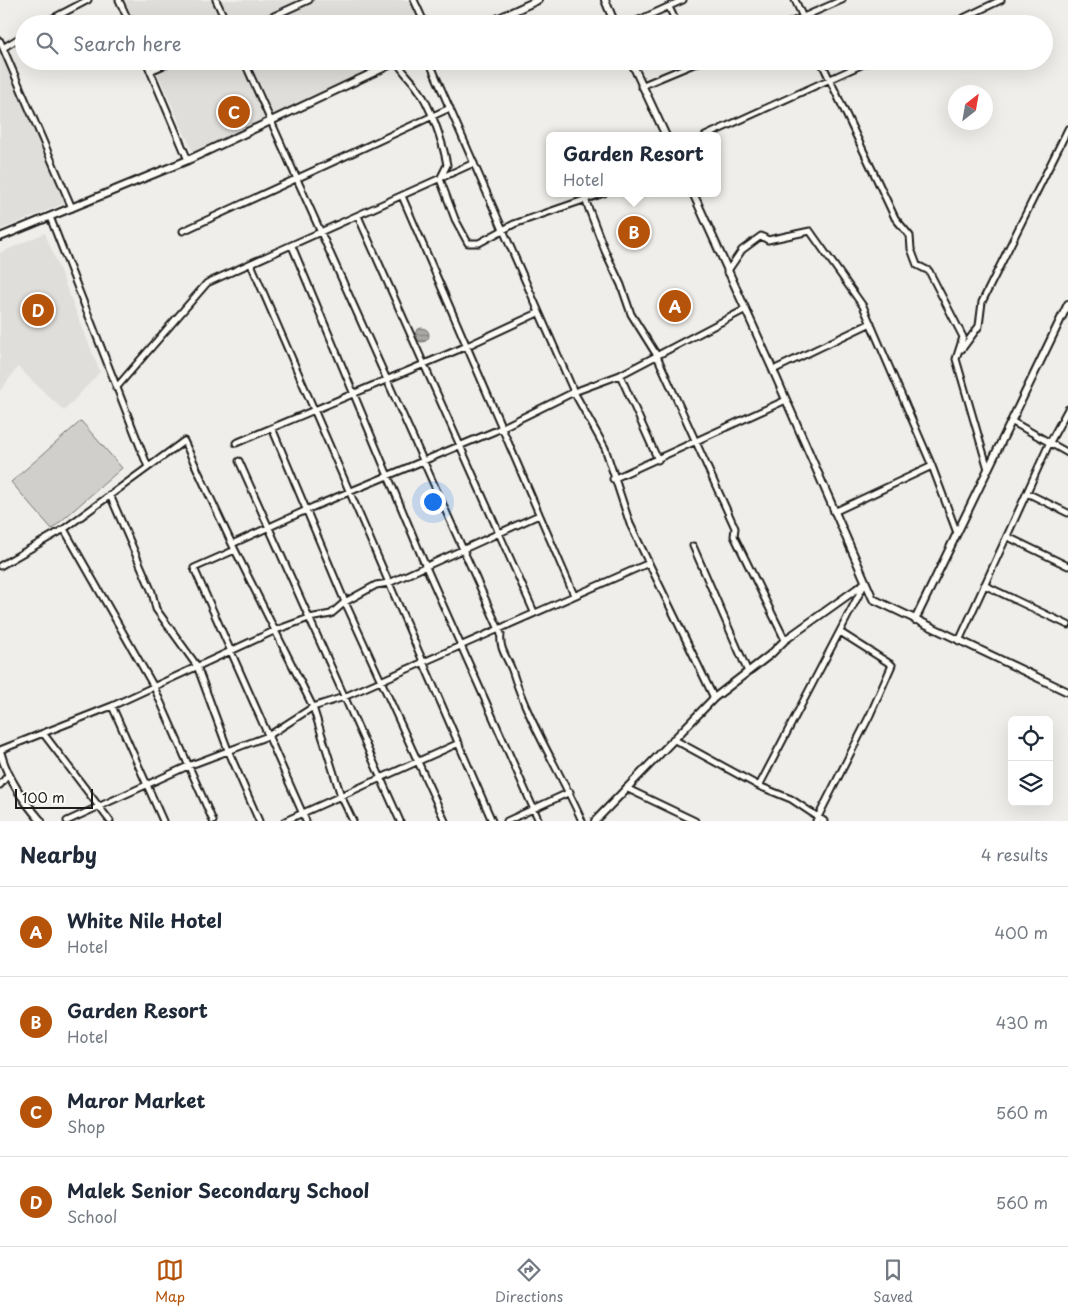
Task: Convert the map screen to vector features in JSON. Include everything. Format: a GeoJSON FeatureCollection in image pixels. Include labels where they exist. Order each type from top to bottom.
{"type":"FeatureCollection","features":[{"type":"Feature","properties":{"kind":"street"},"geometry":{"type":"LineString","coordinates":[[59,15],[88,0]]}},
{"type":"Feature","properties":{"kind":"street"},"geometry":{"type":"LineString","coordinates":[[119,0],[126,15]]}},
{"type":"Feature","properties":{"kind":"street"},"geometry":{"type":"LineString","coordinates":[[216,0],[223,15]]}},
{"type":"Feature","properties":{"kind":"street"},"geometry":{"type":"LineString","coordinates":[[276,15],[309,0]]}},
{"type":"Feature","properties":{"kind":"street"},"geometry":{"type":"LineString","coordinates":[[414,0],[421,15]]}},
{"type":"Feature","properties":{"kind":"street"},"geometry":{"type":"LineString","coordinates":[[506,15],[538,0]]}},
{"type":"Feature","properties":{"kind":"street"},"geometry":{"type":"LineString","coordinates":[[605,0],[611,15]]}},
{"type":"Feature","properties":{"kind":"street"},"geometry":{"type":"LineString","coordinates":[[651,15],[683,0]]}},
{"type":"Feature","properties":{"kind":"street"},"geometry":{"type":"LineString","coordinates":[[795,0],[802,15]]}},
{"type":"Feature","properties":{"kind":"street"},"geometry":{"type":"LineString","coordinates":[[808,15],[842,0]]}},
{"type":"Feature","properties":{"kind":"street"},"geometry":{"type":"LineString","coordinates":[[970,15],[1002,0]]}},
{"type":"Feature","properties":{"kind":"street"},"geometry":{"type":"LineString","coordinates":[[669,7],[673,15]]}},
{"type":"Feature","properties":{"kind":"street"},"geometry":{"type":"LineString","coordinates":[[0,41],[72,208]]}},
{"type":"Feature","properties":{"kind":"street"},"geometry":{"type":"LineString","coordinates":[[3,48],[15,41]]}},
{"type":"Feature","properties":{"kind":"street"},"geometry":{"type":"LineString","coordinates":[[154,70],[150,72],[188,160]]}},
{"type":"Feature","properties":{"kind":"street"},"geometry":{"type":"LineString","coordinates":[[248,70],[422,462],[501,634],[499,645],[511,669],[526,710],[570,792],[582,821]]}},
{"type":"Feature","properties":{"kind":"street"},"geometry":{"type":"LineString","coordinates":[[0,236],[188,160],[380,70]]}},
{"type":"Feature","properties":{"kind":"street"},"geometry":{"type":"LineString","coordinates":[[402,70],[405,77],[416,86],[432,116],[447,165],[440,179],[455,219],[468,243],[479,243],[504,229],[591,197]]}},
{"type":"Feature","properties":{"kind":"street"},"geometry":{"type":"LineString","coordinates":[[433,70],[504,229],[538,313],[574,392],[600,438],[630,524],[714,698]]}},
{"type":"Feature","properties":{"kind":"street"},"geometry":{"type":"LineString","coordinates":[[635,70],[664,132]]}},
{"type":"Feature","properties":{"kind":"street"},"geometry":{"type":"LineString","coordinates":[[641,86],[677,70]]}},
{"type":"Feature","properties":{"kind":"street"},"geometry":{"type":"LineString","coordinates":[[824,70],[895,218],[910,236],[911,249],[917,265],[929,271],[964,336],[956,359],[988,469]]}},
{"type":"Feature","properties":{"kind":"street"},"geometry":{"type":"LineString","coordinates":[[714,132],[851,70]]}},
{"type":"Feature","properties":{"kind":"street"},"geometry":{"type":"LineString","coordinates":[[183,231],[450,108]]}},
{"type":"Feature","properties":{"kind":"street"},"geometry":{"type":"LineString","coordinates":[[956,359],[979,326],[982,302],[1068,129]]}},
{"type":"Feature","properties":{"kind":"street"},"geometry":{"type":"LineString","coordinates":[[116,388],[207,283],[474,163]]}},
{"type":"Feature","properties":{"kind":"street"},"geometry":{"type":"LineString","coordinates":[[402,196],[574,595]]}},
{"type":"Feature","properties":{"kind":"street"},"geometry":{"type":"LineString","coordinates":[[695,197],[873,599],[1068,692]]}},
{"type":"Feature","properties":{"kind":"street"},"geometry":{"type":"LineString","coordinates":[[585,199],[605,251],[622,285],[631,314],[656,354],[735,528],[734,536],[785,640]]}},
{"type":"Feature","properties":{"kind":"street"},"geometry":{"type":"LineString","coordinates":[[358,216],[534,612]]}},
{"type":"Feature","properties":{"kind":"street"},"geometry":{"type":"LineString","coordinates":[[50,217],[148,467]]}},
{"type":"Feature","properties":{"kind":"street"},"geometry":{"type":"LineString","coordinates":[[728,272],[742,250],[760,236],[768,240],[810,231],[863,306],[932,466],[957,534]]}},
{"type":"Feature","properties":{"kind":"street"},"geometry":{"type":"LineString","coordinates":[[292,246],[426,567],[539,821]]}},
{"type":"Feature","properties":{"kind":"street"},"geometry":{"type":"LineString","coordinates":[[251,264],[492,821]]}},
{"type":"Feature","properties":{"kind":"street"},"geometry":{"type":"LineString","coordinates":[[915,620],[1068,304]]}},
{"type":"Feature","properties":{"kind":"street"},"geometry":{"type":"LineString","coordinates":[[232,544],[307,509],[502,428],[574,392],[620,375],[656,354],[744,310]]}},
{"type":"Feature","properties":{"kind":"street"},"geometry":{"type":"LineString","coordinates":[[236,443],[467,346],[538,313]]}},
{"type":"Feature","properties":{"kind":"street"},"geometry":{"type":"LineString","coordinates":[[773,370],[871,324]]}},
{"type":"Feature","properties":{"kind":"street"},"geometry":{"type":"LineString","coordinates":[[620,375],[658,460]]}},
{"type":"Feature","properties":{"kind":"street"},"geometry":{"type":"LineString","coordinates":[[614,479],[786,400]]}},
{"type":"Feature","properties":{"kind":"street"},"geometry":{"type":"LineString","coordinates":[[959,641],[1049,444],[1068,409]]}},
{"type":"Feature","properties":{"kind":"street"},"geometry":{"type":"LineString","coordinates":[[1011,421],[1049,444],[1068,452]]}},
{"type":"Feature","properties":{"kind":"street"},"geometry":{"type":"LineString","coordinates":[[272,428],[345,602],[444,821]]}},
{"type":"Feature","properties":{"kind":"street"},"geometry":{"type":"LineString","coordinates":[[0,566],[64,528],[184,441],[232,544],[313,707],[341,796],[352,821]]}},
{"type":"Feature","properties":{"kind":"street"},"geometry":{"type":"LineString","coordinates":[[239,461],[400,821]]}},
{"type":"Feature","properties":{"kind":"street"},"geometry":{"type":"LineString","coordinates":[[834,512],[932,466]]}},
{"type":"Feature","properties":{"kind":"street"},"geometry":{"type":"LineString","coordinates":[[1027,493],[1068,513]]}},
{"type":"Feature","properties":{"kind":"street"},"geometry":{"type":"LineString","coordinates":[[110,495],[152,592],[156,609],[197,666],[228,750],[259,821]]}},
{"type":"Feature","properties":{"kind":"street"},"geometry":{"type":"LineString","coordinates":[[40,821],[8,775],[0,750],[112,706],[197,666],[231,653],[276,630],[309,618],[331,614],[345,602],[376,585],[390,583],[540,515]]}},
{"type":"Feature","properties":{"kind":"street"},"geometry":{"type":"LineString","coordinates":[[64,528],[154,687],[213,821]]}},
{"type":"Feature","properties":{"kind":"street"},"geometry":{"type":"LineString","coordinates":[[1008,537],[1068,566]]}},
{"type":"Feature","properties":{"kind":"street"},"geometry":{"type":"LineString","coordinates":[[693,546],[748,672]]}},
{"type":"Feature","properties":{"kind":"street"},"geometry":{"type":"LineString","coordinates":[[235,550],[194,568],[306,821]]}},
{"type":"Feature","properties":{"kind":"street"},"geometry":{"type":"LineString","coordinates":[[67,821],[188,766],[268,736],[313,707],[344,696],[649,563]]}},
{"type":"Feature","properties":{"kind":"street"},"geometry":{"type":"LineString","coordinates":[[595,821],[714,698],[785,640],[865,583]]}},
{"type":"Feature","properties":{"kind":"street"},"geometry":{"type":"LineString","coordinates":[[758,786],[865,583]]}},
{"type":"Feature","properties":{"kind":"street"},"geometry":{"type":"LineString","coordinates":[[984,585],[1068,625]]}},
{"type":"Feature","properties":{"kind":"street"},"geometry":{"type":"LineString","coordinates":[[817,819],[870,715],[892,665],[840,632]]}},
{"type":"Feature","properties":{"kind":"street"},"geometry":{"type":"LineString","coordinates":[[112,706],[163,821]]}},
{"type":"Feature","properties":{"kind":"street"},"geometry":{"type":"LineString","coordinates":[[43,733],[110,821]]}},
{"type":"Feature","properties":{"kind":"street"},"geometry":{"type":"LineString","coordinates":[[673,740],[758,786],[791,799],[817,819],[824,821]]}},
{"type":"Feature","properties":{"kind":"street"},"geometry":{"type":"LineString","coordinates":[[285,821],[459,743]]}},
{"type":"Feature","properties":{"kind":"street"},"geometry":{"type":"LineString","coordinates":[[0,785],[8,775]]}},
{"type":"Feature","properties":{"kind":"street"},"geometry":{"type":"LineString","coordinates":[[626,788],[695,821]]}},
{"type":"Feature","properties":{"kind":"street"},"geometry":{"type":"LineString","coordinates":[[507,821],[570,792]]}},
{"type":"Feature","properties":{"kind":"shaded area"},"geometry":{"type":"Polygon","coordinates":[[[125,0],[412,0],[419,15],[131,15],[125,0]]]}},
{"type":"Feature","properties":{"kind":"shaded area"},"geometry":{"type":"Polygon","coordinates":[[[0,50],[65,203],[0,230],[0,50]]]}},
{"type":"Feature","properties":{"kind":"shaded area"},"geometry":{"type":"Polygon","coordinates":[[[156,70],[379,70],[196,159],[156,70]]]}},
{"type":"Feature","properties":{"kind":"shaded area"},"geometry":{"type":"Polygon","coordinates":[[[45,233],[100,372],[64,411],[18,367],[0,391],[0,253],[45,233]]]}},
{"type":"Feature","properties":{"kind":"shaded area"},"geometry":{"type":"Polygon","coordinates":[[[422,328],[427,330],[429,335],[427,340],[422,342],[417,340],[415,335],[417,330],[422,328]]]}},
{"type":"Feature","properties":{"kind":"shaded area"},"geometry":{"type":"Polygon","coordinates":[[[81,421],[122,468],[52,529],[11,482],[81,421]]]}},
{"type":"Feature","properties":{"kind":"place","name":"Maror Market"},"geometry":{"type":"Point","coordinates":[234,112]}},
{"type":"Feature","properties":{"kind":"place","name":"Garden Resort"},"geometry":{"type":"Point","coordinates":[634,232]}},
{"type":"Feature","properties":{"kind":"place","name":"White Nile Hotel"},"geometry":{"type":"Point","coordinates":[675,306]}},
{"type":"Feature","properties":{"kind":"place","name":"Malek Senior Secondary School"},"geometry":{"type":"Point","coordinates":[38,310]}}]}
